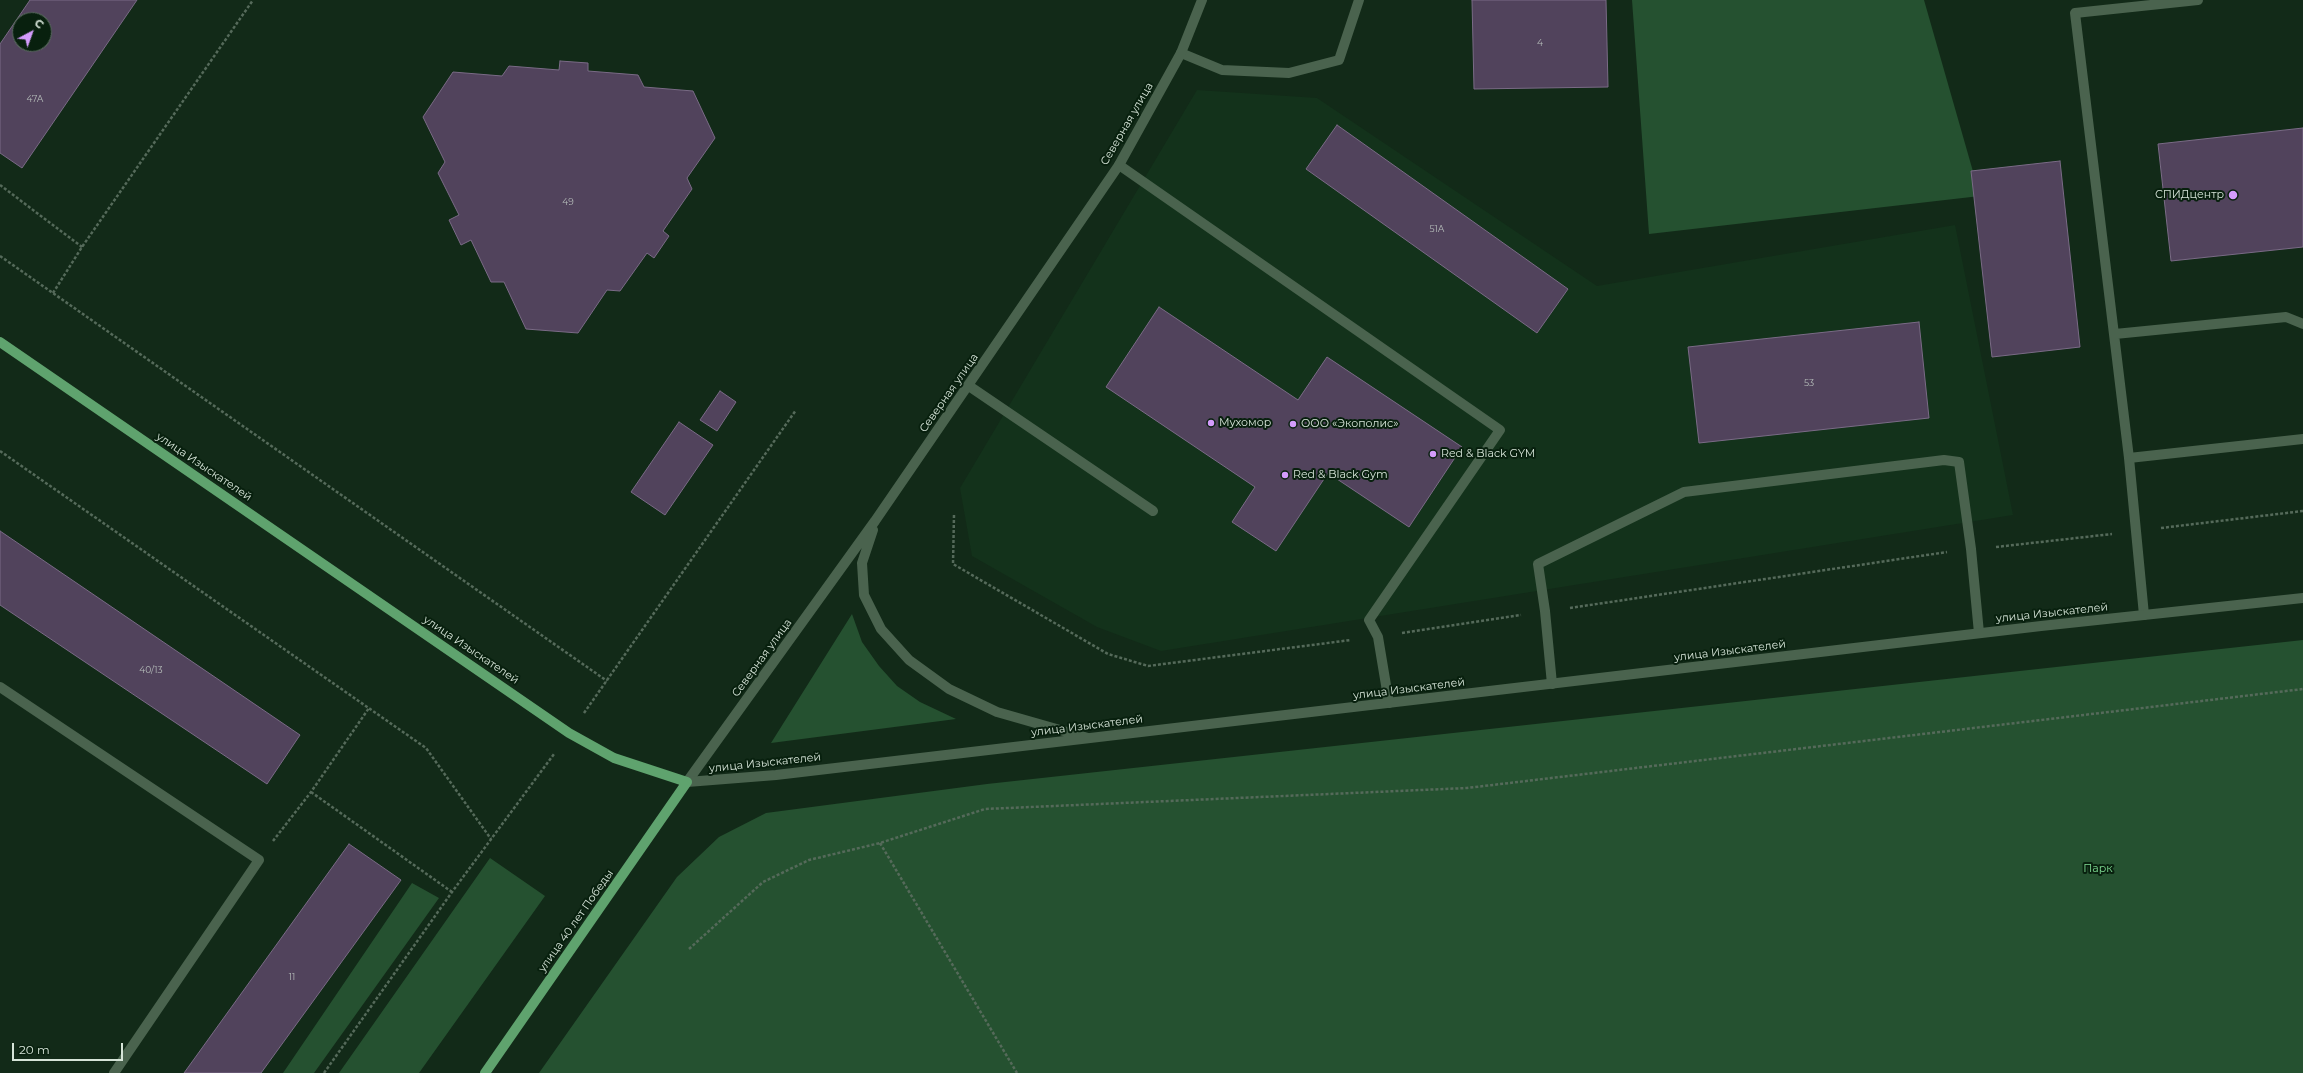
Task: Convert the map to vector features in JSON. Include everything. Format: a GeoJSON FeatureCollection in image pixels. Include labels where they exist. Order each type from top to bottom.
{"type":"FeatureCollection","features":[{"type":"Feature","properties":{"kind":"main road","name":"улица Изыскателей"},"geometry":{"type":"LineString","coordinates":[[0,342],[569,733],[614,758],[650,772],[687,782]]}},
{"type":"Feature","properties":{"kind":"main road","name":"улица 40 лет Победы"},"geometry":{"type":"LineString","coordinates":[[485,1073],[687,782]]}},
{"type":"Feature","properties":{"kind":"street","name":"Северная улица"},"geometry":{"type":"LineString","coordinates":[[687,782],[875,521],[969,386],[1118,165],[1181,53],[1202,0]]}},
{"type":"Feature","properties":{"kind":"street"},"geometry":{"type":"LineString","coordinates":[[1181,53],[1222,70],[1289,73],[1339,60],[1359,0]]}},
{"type":"Feature","properties":{"kind":"street"},"geometry":{"type":"LineString","coordinates":[[2144,615],[2115,334],[2075,12],[2198,0]]}},
{"type":"Feature","properties":{"kind":"street"},"geometry":{"type":"LineString","coordinates":[[1118,165],[1500,430],[1369,620],[1378,637],[1389,703]]}},
{"type":"Feature","properties":{"kind":"street"},"geometry":{"type":"LineString","coordinates":[[2115,334],[2286,317],[2303,324]]}},
{"type":"Feature","properties":{"kind":"street"},"geometry":{"type":"LineString","coordinates":[[969,386],[1153,510]]}},
{"type":"Feature","properties":{"kind":"street"},"geometry":{"type":"LineString","coordinates":[[2129,458],[2303,439]]}},
{"type":"Feature","properties":{"kind":"street"},"geometry":{"type":"LineString","coordinates":[[1552,684],[1545,611],[1538,564],[1684,492],[1944,460],[1959,462],[1972,549],[1979,633]]}},
{"type":"Feature","properties":{"kind":"street"},"geometry":{"type":"LineString","coordinates":[[875,521],[862,563],[864,595],[880,629],[909,660],[949,689],[996,712],[1088,738]]}},
{"type":"Feature","properties":{"kind":"street","name":"улица Изыскателей"},"geometry":{"type":"LineString","coordinates":[[687,782],[776,775],[1979,633],[2303,598]]}},
{"type":"Feature","properties":{"kind":"street"},"geometry":{"type":"LineString","coordinates":[[0,687],[259,860],[114,1073]]}},
{"type":"Feature","properties":{"kind":"path"},"geometry":{"type":"LineString","coordinates":[[53,293],[82,248],[253,0]]}},
{"type":"Feature","properties":{"kind":"path"},"geometry":{"type":"LineString","coordinates":[[0,185],[82,248]]}},
{"type":"Feature","properties":{"kind":"path"},"geometry":{"type":"LineString","coordinates":[[0,256],[607,681]]}},
{"type":"Feature","properties":{"kind":"path"},"geometry":{"type":"LineString","coordinates":[[0,451],[426,748],[491,839]]}},
{"type":"Feature","properties":{"kind":"path"},"geometry":{"type":"LineString","coordinates":[[954,515],[953,564],[1108,654],[1148,666],[1378,637],[1900,558],[2303,511]]}},
{"type":"Feature","properties":{"kind":"path"},"geometry":{"type":"LineString","coordinates":[[689,949],[763,882],[809,860],[880,843],[985,809],[1467,788],[2303,689]]}},
{"type":"Feature","properties":{"kind":"path"},"geometry":{"type":"LineString","coordinates":[[259,860],[311,792],[368,708]]}},
{"type":"Feature","properties":{"kind":"path"},"geometry":{"type":"LineString","coordinates":[[311,792],[452,892]]}},
{"type":"Feature","properties":{"kind":"path"},"geometry":{"type":"LineString","coordinates":[[880,843],[1017,1073]]}},
{"type":"Feature","properties":{"kind":"shaded area"},"geometry":{"type":"Polygon","coordinates":[[[1197,90],[1317,98],[1597,286],[1955,225],[2013,515],[1161,651],[1097,627],[972,556],[960,488],[1197,90]]]}},
{"type":"Feature","properties":{"kind":"green space"},"geometry":{"type":"Polygon","coordinates":[[[1632,0],[1924,0],[1980,196],[1649,234],[1632,0]]]}},
{"type":"Feature","properties":{"kind":"green space"},"geometry":{"type":"Polygon","coordinates":[[[852,614],[862,642],[879,666],[897,686],[920,702],[956,719],[771,743],[852,614]]]}},
{"type":"Feature","properties":{"kind":"green space","name":"Парк"},"geometry":{"type":"Polygon","coordinates":[[[2303,640],[2303,1073],[539,1073],[677,877],[719,837],[766,813],[987,784],[2303,640]]]}},
{"type":"Feature","properties":{"kind":"green space"},"geometry":{"type":"Polygon","coordinates":[[[490,858],[545,896],[419,1073],[339,1073],[490,858]]]}},
{"type":"Feature","properties":{"kind":"green space"},"geometry":{"type":"Polygon","coordinates":[[[412,883],[439,898],[314,1073],[283,1073],[412,883]]]}},
{"type":"Feature","properties":{"kind":"building"},"geometry":{"type":"Polygon","coordinates":[[[30,0],[137,0],[22,168],[0,153],[0,44],[12,26],[12,52],[52,52],[52,12],[22,12],[30,0]]]}},
{"type":"Feature","properties":{"kind":"building"},"geometry":{"type":"Polygon","coordinates":[[[1472,0],[1606,0],[1608,87],[1474,89],[1472,0]]]}},
{"type":"Feature","properties":{"kind":"building"},"geometry":{"type":"Polygon","coordinates":[[[560,61],[588,63],[588,71],[638,75],[644,87],[693,91],[715,138],[687,178],[692,189],[663,231],[669,236],[654,258],[647,253],[620,291],[607,290],[578,333],[526,329],[504,282],[491,282],[471,240],[461,245],[449,220],[459,215],[438,173],[445,162],[423,117],[453,72],[502,76],[509,66],[559,70],[560,61]]]}},
{"type":"Feature","properties":{"kind":"building"},"geometry":{"type":"Polygon","coordinates":[[[1337,125],[1568,289],[1537,333],[1306,169],[1337,125]]]}},
{"type":"Feature","properties":{"kind":"building","name":"СПИДцентр"},"geometry":{"type":"Polygon","coordinates":[[[2303,128],[2303,247],[2171,261],[2158,144],[2303,128]]]}},
{"type":"Feature","properties":{"kind":"building"},"geometry":{"type":"Polygon","coordinates":[[[2060,161],[2080,347],[1992,357],[1971,171],[2060,161]]]}},
{"type":"Feature","properties":{"kind":"building","name":"ООО «Экополис»"},"geometry":{"type":"Polygon","coordinates":[[[1159,307],[1298,400],[1327,357],[1462,447],[1409,527],[1328,473],[1276,551],[1232,522],[1255,487],[1106,387],[1159,307]]]}},
{"type":"Feature","properties":{"kind":"building"},"geometry":{"type":"Polygon","coordinates":[[[1919,322],[1929,418],[1699,443],[1688,347],[1919,322]]]}},
{"type":"Feature","properties":{"kind":"building"},"geometry":{"type":"Polygon","coordinates":[[[720,391],[736,402],[717,431],[700,420],[720,391]]]}},
{"type":"Feature","properties":{"kind":"building"},"geometry":{"type":"Polygon","coordinates":[[[679,422],[713,445],[665,515],[631,492],[679,422]]]}},
{"type":"Feature","properties":{"kind":"building"},"geometry":{"type":"Polygon","coordinates":[[[0,531],[300,735],[267,784],[0,605],[0,531]]]}},
{"type":"Feature","properties":{"kind":"building"},"geometry":{"type":"Polygon","coordinates":[[[349,844],[401,880],[261,1073],[184,1073],[349,844]]]}},
{"type":"Feature","properties":{"kind":"place","name":"СПИДцентр"},"geometry":{"type":"Point","coordinates":[2233,195]}},
{"type":"Feature","properties":{"kind":"place","name":"Мухомор"},"geometry":{"type":"Point","coordinates":[1211,423]}},
{"type":"Feature","properties":{"kind":"place","name":"ООО «Экополис»"},"geometry":{"type":"Point","coordinates":[1293,424]}},
{"type":"Feature","properties":{"kind":"place","name":"Red & Black GYM"},"geometry":{"type":"Point","coordinates":[1433,454]}},
{"type":"Feature","properties":{"kind":"place","name":"Red & Black Gym"},"geometry":{"type":"Point","coordinates":[1285,475]}}]}
